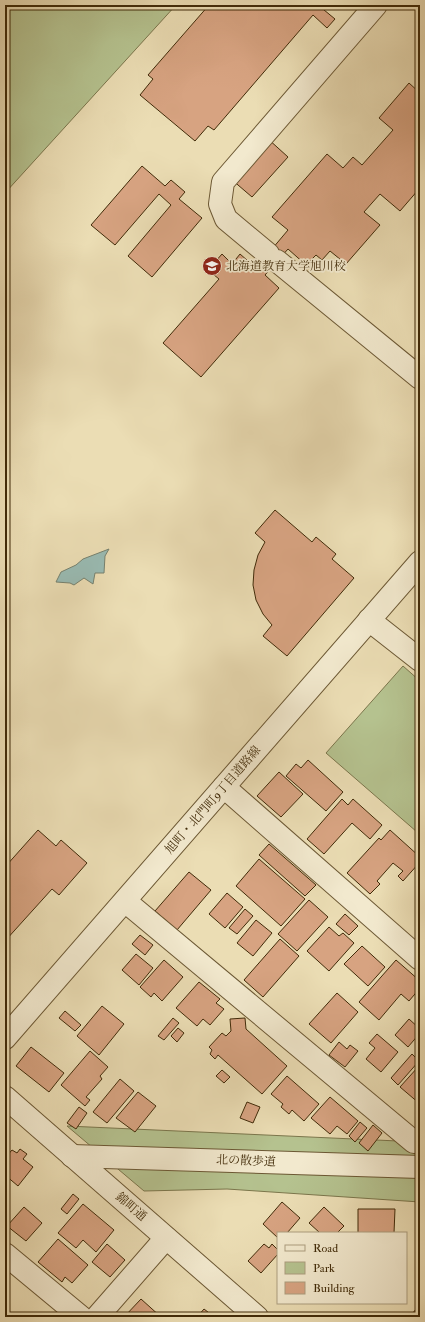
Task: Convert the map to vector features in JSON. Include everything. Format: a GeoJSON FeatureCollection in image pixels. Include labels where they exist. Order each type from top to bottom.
{"type":"FeatureCollection","features":[{"type":"Feature","properties":{"kind":"street"},"geometry":{"type":"LineString","coordinates":[[376,5],[223,182],[220,204],[226,219],[420,378]]}},
{"type":"Feature","properties":{"kind":"street","name":"旭町・北門町9丁目道路線"},"geometry":{"type":"LineString","coordinates":[[5,1038],[420,562]]}},
{"type":"Feature","properties":{"kind":"street"},"geometry":{"type":"LineString","coordinates":[[369,620],[420,660]]}},
{"type":"Feature","properties":{"kind":"street"},"geometry":{"type":"LineString","coordinates":[[224,787],[420,959]]}},
{"type":"Feature","properties":{"kind":"street"},"geometry":{"type":"LineString","coordinates":[[125,901],[414,1142],[420,1142]]}},
{"type":"Feature","properties":{"kind":"street","name":"錦町通"},"geometry":{"type":"LineString","coordinates":[[5,1098],[257,1317]]}},
{"type":"Feature","properties":{"kind":"street","name":"北の散歩道"},"geometry":{"type":"LineString","coordinates":[[72,1156],[420,1167]]}},
{"type":"Feature","properties":{"kind":"street"},"geometry":{"type":"LineString","coordinates":[[97,1317],[166,1238]]}},
{"type":"Feature","properties":{"kind":"street"},"geometry":{"type":"LineString","coordinates":[[5,1254],[81,1317]]}},
{"type":"Feature","properties":{"kind":"green space"},"geometry":{"type":"Polygon","coordinates":[[[5,5],[176,5],[5,193],[5,5]]]}},
{"type":"Feature","properties":{"kind":"green space"},"geometry":{"type":"Polygon","coordinates":[[[403,666],[420,681],[420,829],[417,832],[326,753],[403,666]]]}},
{"type":"Feature","properties":{"kind":"green space"},"geometry":{"type":"Polygon","coordinates":[[[67,1126],[420,1142],[420,1202],[227,1189],[144,1191],[67,1126]]]}},
{"type":"Feature","properties":{"kind":"water"},"geometry":{"type":"Polygon","coordinates":[[[109,549],[105,556],[104,573],[95,573],[93,584],[84,578],[74,585],[70,583],[56,582],[61,572],[76,565],[83,559],[109,549]]]}},
{"type":"Feature","properties":{"kind":"building"},"geometry":{"type":"Polygon","coordinates":[[[209,5],[318,5],[335,19],[327,28],[313,15],[214,130],[208,126],[195,141],[140,95],[153,79],[148,75],[209,5]]]}},
{"type":"Feature","properties":{"kind":"building"},"geometry":{"type":"Polygon","coordinates":[[[409,83],[420,93],[420,190],[419,189],[400,211],[380,194],[364,212],[380,225],[346,264],[330,251],[322,260],[316,255],[306,265],[288,249],[265,275],[279,288],[201,377],[163,343],[219,279],[208,270],[222,254],[232,264],[240,254],[256,268],[288,230],[272,217],[327,154],[343,168],[353,157],[362,165],[393,130],[379,118],[409,83]]]}},
{"type":"Feature","properties":{"kind":"building"},"geometry":{"type":"Polygon","coordinates":[[[267,138],[288,157],[252,197],[231,179],[267,138]]]}},
{"type":"Feature","properties":{"kind":"building"},"geometry":{"type":"Polygon","coordinates":[[[142,166],[165,186],[171,180],[185,192],[179,199],[202,218],[152,277],[128,256],[171,205],[159,194],[115,245],[91,225],[142,166]]]}},
{"type":"Feature","properties":{"kind":"building"},"geometry":{"type":"Polygon","coordinates":[[[275,510],[312,542],[316,537],[336,554],[332,559],[354,578],[287,656],[263,636],[272,625],[263,614],[256,600],[253,585],[254,570],[258,555],[265,542],[255,533],[275,510]]]}},
{"type":"Feature","properties":{"kind":"building"},"geometry":{"type":"Polygon","coordinates":[[[308,760],[343,792],[326,811],[286,776],[296,764],[301,768],[308,760]]]}},
{"type":"Feature","properties":{"kind":"building"},"geometry":{"type":"Polygon","coordinates":[[[279,772],[303,794],[281,817],[257,796],[279,772]]]}},
{"type":"Feature","properties":{"kind":"building"},"geometry":{"type":"Polygon","coordinates":[[[342,799],[348,805],[353,799],[382,825],[370,839],[352,823],[324,854],[307,839],[342,799]]]}},
{"type":"Feature","properties":{"kind":"building"},"geometry":{"type":"Polygon","coordinates":[[[38,830],[56,846],[61,840],[87,863],[59,895],[52,889],[5,941],[5,867],[38,830]]]}},
{"type":"Feature","properties":{"kind":"building"},"geometry":{"type":"Polygon","coordinates":[[[390,830],[420,857],[420,862],[403,881],[398,876],[403,871],[393,863],[377,881],[380,884],[370,894],[347,873],[379,838],[381,840],[390,830]]]}},
{"type":"Feature","properties":{"kind":"building"},"geometry":{"type":"Polygon","coordinates":[[[269,844],[316,885],[305,896],[259,855],[269,844]]]}},
{"type":"Feature","properties":{"kind":"building"},"geometry":{"type":"Polygon","coordinates":[[[259,859],[305,899],[281,926],[236,886],[259,859]]]}},
{"type":"Feature","properties":{"kind":"building"},"geometry":{"type":"Polygon","coordinates":[[[189,872],[211,890],[177,930],[155,911],[189,872]]]}},
{"type":"Feature","properties":{"kind":"building"},"geometry":{"type":"Polygon","coordinates":[[[227,893],[243,907],[225,928],[209,914],[227,893]]]}},
{"type":"Feature","properties":{"kind":"building"},"geometry":{"type":"Polygon","coordinates":[[[309,900],[328,917],[297,951],[278,934],[309,900]]]}},
{"type":"Feature","properties":{"kind":"building"},"geometry":{"type":"Polygon","coordinates":[[[245,909],[253,916],[237,934],[229,928],[245,909]]]}},
{"type":"Feature","properties":{"kind":"building"},"geometry":{"type":"Polygon","coordinates":[[[345,914],[358,926],[349,935],[336,924],[345,914]]]}},
{"type":"Feature","properties":{"kind":"building"},"geometry":{"type":"Polygon","coordinates":[[[256,920],[272,933],[253,956],[237,943],[256,920]]]}},
{"type":"Feature","properties":{"kind":"building"},"geometry":{"type":"Polygon","coordinates":[[[329,927],[339,936],[343,933],[354,943],[329,971],[307,951],[329,927]]]}},
{"type":"Feature","properties":{"kind":"building"},"geometry":{"type":"Polygon","coordinates":[[[140,935],[153,945],[145,955],[132,944],[140,935]]]}},
{"type":"Feature","properties":{"kind":"building"},"geometry":{"type":"Polygon","coordinates":[[[280,939],[299,956],[263,997],[244,980],[280,939]]]}},
{"type":"Feature","properties":{"kind":"building"},"geometry":{"type":"Polygon","coordinates":[[[362,946],[385,967],[368,986],[344,964],[362,946]]]}},
{"type":"Feature","properties":{"kind":"building"},"geometry":{"type":"Polygon","coordinates":[[[136,954],[153,968],[139,985],[122,970],[136,954]]]}},
{"type":"Feature","properties":{"kind":"building"},"geometry":{"type":"Polygon","coordinates":[[[164,960],[183,977],[162,1001],[154,993],[151,997],[140,987],[164,960]]]}},
{"type":"Feature","properties":{"kind":"building"},"geometry":{"type":"Polygon","coordinates":[[[396,960],[420,981],[420,988],[409,1001],[401,994],[379,1020],[359,1002],[396,960]]]}},
{"type":"Feature","properties":{"kind":"building"},"geometry":{"type":"Polygon","coordinates":[[[199,982],[220,999],[216,1003],[224,1009],[210,1025],[203,1019],[197,1026],[176,1008],[199,982]]]}},
{"type":"Feature","properties":{"kind":"building"},"geometry":{"type":"Polygon","coordinates":[[[337,993],[358,1012],[331,1043],[309,1024],[337,993]]]}},
{"type":"Feature","properties":{"kind":"building"},"geometry":{"type":"Polygon","coordinates":[[[102,1006],[124,1024],[99,1055],[77,1036],[102,1006]]]}},
{"type":"Feature","properties":{"kind":"building"},"geometry":{"type":"Polygon","coordinates":[[[65,1011],[81,1025],[75,1031],[59,1018],[65,1011]]]}},
{"type":"Feature","properties":{"kind":"building"},"geometry":{"type":"Polygon","coordinates":[[[173,1018],[179,1023],[164,1040],[158,1036],[173,1018]]]}},
{"type":"Feature","properties":{"kind":"building"},"geometry":{"type":"Polygon","coordinates":[[[245,1018],[246,1029],[287,1066],[262,1094],[218,1055],[215,1059],[210,1054],[212,1050],[209,1047],[222,1033],[226,1036],[231,1031],[230,1019],[245,1018]]]}},
{"type":"Feature","properties":{"kind":"building"},"geometry":{"type":"Polygon","coordinates":[[[409,1019],[420,1029],[420,1033],[408,1047],[395,1035],[409,1019]]]}},
{"type":"Feature","properties":{"kind":"building"},"geometry":{"type":"Polygon","coordinates":[[[178,1028],[184,1033],[177,1042],[171,1036],[178,1028]]]}},
{"type":"Feature","properties":{"kind":"building"},"geometry":{"type":"Polygon","coordinates":[[[377,1034],[398,1052],[381,1072],[366,1059],[375,1048],[369,1043],[377,1034]]]}},
{"type":"Feature","properties":{"kind":"building"},"geometry":{"type":"Polygon","coordinates":[[[339,1042],[347,1049],[350,1045],[358,1051],[345,1067],[329,1055],[339,1042]]]}},
{"type":"Feature","properties":{"kind":"building"},"geometry":{"type":"Polygon","coordinates":[[[31,1047],[64,1073],[49,1092],[16,1066],[31,1047]]]}},
{"type":"Feature","properties":{"kind":"building"},"geometry":{"type":"Polygon","coordinates":[[[90,1051],[108,1067],[100,1076],[102,1079],[86,1097],[90,1100],[85,1106],[61,1085],[90,1051]]]}},
{"type":"Feature","properties":{"kind":"building"},"geometry":{"type":"Polygon","coordinates":[[[412,1054],[419,1061],[398,1085],[391,1078],[412,1054]]]}},
{"type":"Feature","properties":{"kind":"building"},"geometry":{"type":"Polygon","coordinates":[[[418,1067],[420,1068],[420,1104],[400,1087],[418,1067]]]}},
{"type":"Feature","properties":{"kind":"building"},"geometry":{"type":"Polygon","coordinates":[[[222,1070],[230,1077],[224,1083],[216,1076],[222,1070]]]}},
{"type":"Feature","properties":{"kind":"building"},"geometry":{"type":"Polygon","coordinates":[[[287,1076],[319,1104],[304,1121],[292,1110],[289,1114],[281,1107],[283,1104],[271,1094],[287,1076]]]}},
{"type":"Feature","properties":{"kind":"building"},"geometry":{"type":"Polygon","coordinates":[[[120,1079],[134,1091],[107,1123],[93,1112],[120,1079]]]}},
{"type":"Feature","properties":{"kind":"building"},"geometry":{"type":"Polygon","coordinates":[[[138,1092],[156,1106],[135,1132],[116,1118],[138,1092]]]}},
{"type":"Feature","properties":{"kind":"building"},"geometry":{"type":"Polygon","coordinates":[[[330,1097],[358,1121],[347,1134],[337,1126],[330,1134],[311,1118],[330,1097]]]}},
{"type":"Feature","properties":{"kind":"building"},"geometry":{"type":"Polygon","coordinates":[[[247,1102],[260,1107],[253,1123],[240,1118],[247,1102]]]}},
{"type":"Feature","properties":{"kind":"building"},"geometry":{"type":"Polygon","coordinates":[[[79,1107],[87,1113],[76,1129],[67,1123],[79,1107]]]}},
{"type":"Feature","properties":{"kind":"building"},"geometry":{"type":"Polygon","coordinates":[[[360,1122],[367,1128],[355,1142],[349,1136],[360,1122]]]}},
{"type":"Feature","properties":{"kind":"building"},"geometry":{"type":"Polygon","coordinates":[[[373,1125],[382,1133],[368,1151],[359,1143],[373,1125]]]}},
{"type":"Feature","properties":{"kind":"building"},"geometry":{"type":"Polygon","coordinates":[[[20,1149],[27,1154],[23,1159],[33,1167],[18,1186],[5,1175],[5,1158],[12,1150],[17,1153],[20,1149]]]}},
{"type":"Feature","properties":{"kind":"building"},"geometry":{"type":"Polygon","coordinates":[[[73,1194],[79,1199],[67,1214],[61,1209],[73,1194]]]}},
{"type":"Feature","properties":{"kind":"building"},"geometry":{"type":"Polygon","coordinates":[[[282,1202],[300,1218],[288,1232],[277,1232],[277,1237],[263,1224],[282,1202]]]}},
{"type":"Feature","properties":{"kind":"building"},"geometry":{"type":"Polygon","coordinates":[[[83,1204],[114,1230],[96,1252],[83,1240],[76,1248],[58,1233],[83,1204]]]}},
{"type":"Feature","properties":{"kind":"building"},"geometry":{"type":"Polygon","coordinates":[[[24,1207],[42,1223],[26,1241],[7,1226],[24,1207]]]}},
{"type":"Feature","properties":{"kind":"building"},"geometry":{"type":"Polygon","coordinates":[[[324,1207],[344,1226],[338,1232],[319,1232],[309,1223],[324,1207]]]}},
{"type":"Feature","properties":{"kind":"building"},"geometry":{"type":"Polygon","coordinates":[[[358,1209],[395,1209],[394,1232],[358,1232],[358,1209]]]}},
{"type":"Feature","properties":{"kind":"building"},"geometry":{"type":"Polygon","coordinates":[[[58,1239],[88,1265],[72,1283],[65,1277],[62,1282],[38,1262],[58,1239]]]}},
{"type":"Feature","properties":{"kind":"building"},"geometry":{"type":"Polygon","coordinates":[[[107,1244],[125,1260],[110,1277],[92,1262],[107,1244]]]}},
{"type":"Feature","properties":{"kind":"building"},"geometry":{"type":"Polygon","coordinates":[[[264,1244],[269,1248],[272,1244],[277,1249],[277,1255],[261,1273],[248,1261],[264,1244]]]}},
{"type":"Feature","properties":{"kind":"building"},"geometry":{"type":"Polygon","coordinates":[[[141,1299],[161,1317],[124,1317],[141,1299]]]}},
{"type":"Feature","properties":{"kind":"building"},"geometry":{"type":"Polygon","coordinates":[[[419,1306],[420,1317],[409,1317],[419,1306]]]}},
{"type":"Feature","properties":{"kind":"building"},"geometry":{"type":"Polygon","coordinates":[[[204,1309],[213,1316],[197,1317],[204,1309]]]}},
{"type":"Feature","properties":{"kind":"place","name":"北海道教育大学旭川校"},"geometry":{"type":"Point","coordinates":[212,266]}}]}
